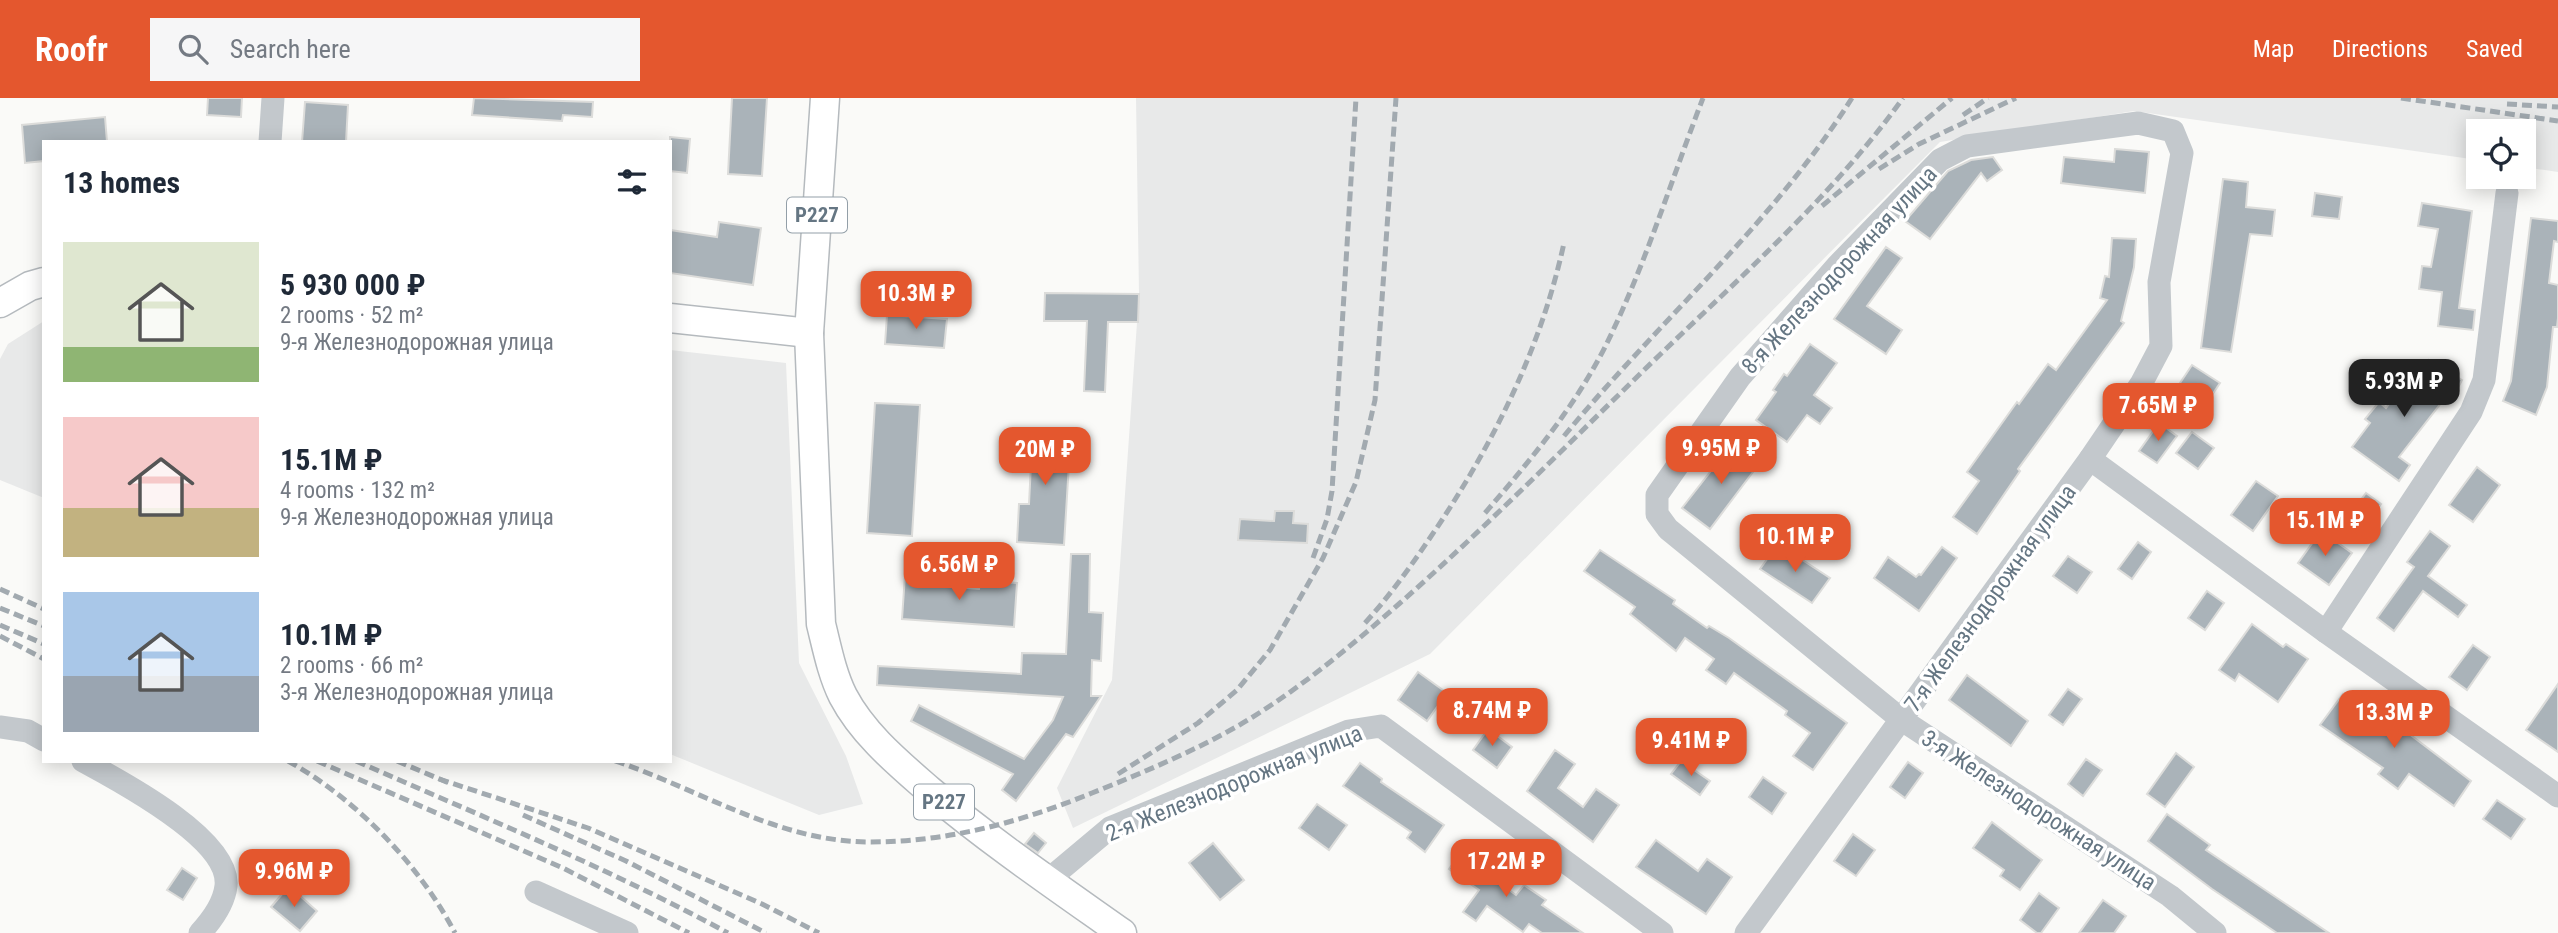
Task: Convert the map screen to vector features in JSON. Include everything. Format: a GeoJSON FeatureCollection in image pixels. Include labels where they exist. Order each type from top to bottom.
{"type":"FeatureCollection","features":[{"type":"Feature","properties":{"kind":"main road","name":"Р227"},"geometry":{"type":"LineString","coordinates":[[825,98],[809,333],[821,624],[843,695],[870,735],[978,831],[1122,933]]}},
{"type":"Feature","properties":{"kind":"main road"},"geometry":{"type":"LineString","coordinates":[[1,302],[42,283]]}},
{"type":"Feature","properties":{"kind":"main road"},"geometry":{"type":"LineString","coordinates":[[672,318],[809,333]]}},
{"type":"Feature","properties":{"kind":"street"},"geometry":{"type":"LineString","coordinates":[[270,140],[273,98]]}},
{"type":"Feature","properties":{"kind":"street","name":"8-я Железнодорожная улица"},"geometry":{"type":"LineString","coordinates":[[1668,529],[1657,514],[1657,495],[1740,377],[1837,265],[1940,160],[1967,146],[2138,123],[2173,131],[2182,153]]}},
{"type":"Feature","properties":{"kind":"street","name":"7-я Железнодорожная улица"},"geometry":{"type":"LineString","coordinates":[[1746,933],[2090,459],[2141,384],[2161,346],[2159,282],[2182,153]]}},
{"type":"Feature","properties":{"kind":"street"},"geometry":{"type":"LineString","coordinates":[[2326,632],[2475,402],[2484,380],[2507,193]]}},
{"type":"Feature","properties":{"kind":"street"},"geometry":{"type":"LineString","coordinates":[[2090,459],[2326,632],[2558,796]]}},
{"type":"Feature","properties":{"kind":"street","name":"3-я Железнодорожная улица"},"geometry":{"type":"LineString","coordinates":[[1668,529],[1902,720],[2170,896],[2215,933]]}},
{"type":"Feature","properties":{"kind":"street","name":"2-я Железнодорожная улица"},"geometry":{"type":"LineString","coordinates":[[1048,880],[1110,828],[1349,731],[1381,726],[1662,933]]}},
{"type":"Feature","properties":{"kind":"street"},"geometry":{"type":"LineString","coordinates":[[0,727],[28,731],[42,739]]}},
{"type":"Feature","properties":{"kind":"street"},"geometry":{"type":"LineString","coordinates":[[87,763],[156,801],[218,856],[226,885],[213,918],[200,933]]}},
{"type":"Feature","properties":{"kind":"street"},"geometry":{"type":"LineString","coordinates":[[536,891],[627,933]]}},
{"type":"Feature","properties":{"kind":"shaded area"},"geometry":{"type":"Polygon","coordinates":[[[1136,98],[2558,98],[2558,172],[2536,169],[2536,119],[2466,119],[2466,158],[2134,111],[1940,142],[1430,654],[1073,828],[1057,788],[1112,680],[1139,294],[1136,98]]]}},
{"type":"Feature","properties":{"kind":"shaded area"},"geometry":{"type":"Polygon","coordinates":[[[42,322],[42,497],[0,480],[0,359],[8,344],[42,322]]]}},
{"type":"Feature","properties":{"kind":"shaded area"},"geometry":{"type":"Polygon","coordinates":[[[672,350],[786,363],[799,663],[846,756],[863,804],[819,815],[672,755],[672,350]]]}},
{"type":"Feature","properties":{"kind":"building"},"geometry":{"type":"Polygon","coordinates":[[[208,98],[242,98],[241,117],[207,115],[208,98]]]}},
{"type":"Feature","properties":{"kind":"building"},"geometry":{"type":"Polygon","coordinates":[[[474,98],[593,102],[592,117],[563,115],[562,121],[472,115],[474,98]]]}},
{"type":"Feature","properties":{"kind":"building"},"geometry":{"type":"Polygon","coordinates":[[[732,98],[767,98],[762,176],[728,174],[732,98]]]}},
{"type":"Feature","properties":{"kind":"building"},"geometry":{"type":"Polygon","coordinates":[[[305,102],[348,105],[346,140],[302,140],[305,102]]]}},
{"type":"Feature","properties":{"kind":"building"},"geometry":{"type":"Polygon","coordinates":[[[105,117],[107,140],[42,140],[42,161],[25,163],[22,125],[105,117]]]}},
{"type":"Feature","properties":{"kind":"building"},"geometry":{"type":"Polygon","coordinates":[[[670,137],[690,139],[687,173],[672,171],[670,137]]]}},
{"type":"Feature","properties":{"kind":"building"},"geometry":{"type":"Polygon","coordinates":[[[2115,149],[2149,152],[2145,193],[2061,183],[2064,157],[2114,162],[2115,149]]]}},
{"type":"Feature","properties":{"kind":"building"},"geometry":{"type":"Polygon","coordinates":[[[1993,157],[2002,170],[1987,181],[1981,173],[1930,239],[1905,221],[1948,171],[1971,160],[1993,157]]]}},
{"type":"Feature","properties":{"kind":"building"},"geometry":{"type":"Polygon","coordinates":[[[2223,179],[2248,182],[2246,207],[2275,210],[2272,236],[2250,234],[2231,352],[2201,348],[2223,179]]]}},
{"type":"Feature","properties":{"kind":"building"},"geometry":{"type":"Polygon","coordinates":[[[2315,193],[2342,197],[2339,219],[2312,216],[2315,193]]]}},
{"type":"Feature","properties":{"kind":"building"},"geometry":{"type":"Polygon","coordinates":[[[2422,203],[2472,211],[2459,308],[2475,310],[2473,330],[2438,326],[2442,292],[2419,289],[2422,266],[2431,267],[2438,229],[2418,226],[2422,203]]]}},
{"type":"Feature","properties":{"kind":"building"},"geometry":{"type":"Polygon","coordinates":[[[2531,218],[2558,221],[2558,242],[2554,241],[2549,283],[2558,285],[2557,327],[2553,327],[2547,387],[2536,415],[2503,401],[2511,381],[2531,218]]]}},
{"type":"Feature","properties":{"kind":"building"},"geometry":{"type":"Polygon","coordinates":[[[719,222],[761,228],[753,285],[672,273],[672,230],[717,237],[719,222]]]}},
{"type":"Feature","properties":{"kind":"building"},"geometry":{"type":"Polygon","coordinates":[[[2112,238],[2136,239],[2134,267],[2121,321],[2124,323],[2018,469],[2020,471],[1977,534],[1953,517],[1979,481],[1967,472],[2017,402],[2019,404],[2048,364],[2056,370],[2107,300],[2100,298],[2105,276],[2109,277],[2112,238]]]}},
{"type":"Feature","properties":{"kind":"building"},"geometry":{"type":"Polygon","coordinates":[[[1886,247],[1902,258],[1867,306],[1902,330],[1886,354],[1834,319],[1886,247]]]}},
{"type":"Feature","properties":{"kind":"building"},"geometry":{"type":"Polygon","coordinates":[[[1045,293],[1139,294],[1138,322],[1108,322],[1105,392],[1084,391],[1087,321],[1044,321],[1045,293]]]}},
{"type":"Feature","properties":{"kind":"building"},"geometry":{"type":"Polygon","coordinates":[[[887,315],[947,319],[944,348],[885,344],[887,315]]]}},
{"type":"Feature","properties":{"kind":"building"},"geometry":{"type":"Polygon","coordinates":[[[1810,344],[1837,363],[1814,395],[1832,408],[1820,424],[1807,415],[1787,442],[1756,420],[1776,392],[1773,390],[1784,374],[1787,376],[1810,344]]]}},
{"type":"Feature","properties":{"kind":"building"},"geometry":{"type":"Polygon","coordinates":[[[2429,360],[2462,380],[2454,395],[2449,393],[2399,457],[2410,465],[2399,481],[2352,447],[2370,423],[2365,419],[2379,402],[2386,408],[2401,388],[2409,394],[2429,360]]]}},
{"type":"Feature","properties":{"kind":"building"},"geometry":{"type":"Polygon","coordinates":[[[2192,365],[2220,383],[2208,401],[2180,383],[2192,365]]]}},
{"type":"Feature","properties":{"kind":"building"},"geometry":{"type":"Polygon","coordinates":[[[875,403],[920,405],[912,536],[867,533],[875,403]]]}},
{"type":"Feature","properties":{"kind":"building"},"geometry":{"type":"Polygon","coordinates":[[[2159,423],[2177,436],[2157,463],[2139,451],[2159,423]]]}},
{"type":"Feature","properties":{"kind":"building"},"geometry":{"type":"Polygon","coordinates":[[[1024,429],[1071,431],[1064,545],[1017,542],[1019,504],[1029,504],[1031,464],[1022,464],[1024,429]]]}},
{"type":"Feature","properties":{"kind":"building"},"geometry":{"type":"Polygon","coordinates":[[[2192,432],[2214,448],[2198,469],[2176,453],[2192,432]]]}},
{"type":"Feature","properties":{"kind":"building"},"geometry":{"type":"Polygon","coordinates":[[[1732,444],[1759,464],[1710,529],[1682,508],[1732,444]]]}},
{"type":"Feature","properties":{"kind":"building"},"geometry":{"type":"Polygon","coordinates":[[[2477,467],[2500,485],[2473,522],[2449,505],[2477,467]]]}},
{"type":"Feature","properties":{"kind":"building"},"geometry":{"type":"Polygon","coordinates":[[[2256,481],[2278,496],[2253,531],[2231,515],[2256,481]]]}},
{"type":"Feature","properties":{"kind":"building"},"geometry":{"type":"Polygon","coordinates":[[[2366,493],[2381,504],[2372,517],[2357,505],[2366,493]]]}},
{"type":"Feature","properties":{"kind":"building"},"geometry":{"type":"Polygon","coordinates":[[[1275,511],[1294,511],[1293,523],[1308,524],[1307,543],[1238,540],[1240,519],[1274,521],[1275,511]]]}},
{"type":"Feature","properties":{"kind":"building"},"geometry":{"type":"Polygon","coordinates":[[[2321,531],[2352,553],[2329,585],[2298,563],[2321,531]]]}},
{"type":"Feature","properties":{"kind":"building"},"geometry":{"type":"Polygon","coordinates":[[[2430,531],[2450,546],[2428,576],[2467,605],[2458,617],[2423,591],[2394,631],[2377,618],[2414,567],[2407,562],[2430,531]]]}},
{"type":"Feature","properties":{"kind":"building"},"geometry":{"type":"Polygon","coordinates":[[[2138,542],[2151,552],[2132,579],[2118,569],[2138,542]]]}},
{"type":"Feature","properties":{"kind":"building"},"geometry":{"type":"Polygon","coordinates":[[[1778,544],[1830,578],[1812,603],[1760,569],[1778,544]]]}},
{"type":"Feature","properties":{"kind":"building"},"geometry":{"type":"Polygon","coordinates":[[[1942,547],[1957,558],[1919,611],[1874,578],[1888,557],[1916,577],[1921,575],[1942,547]]]}},
{"type":"Feature","properties":{"kind":"building"},"geometry":{"type":"Polygon","coordinates":[[[1600,550],[1675,600],[1673,604],[1707,628],[1709,626],[1729,638],[1847,723],[1813,770],[1793,756],[1810,733],[1785,715],[1787,711],[1734,673],[1726,684],[1706,670],[1714,659],[1685,638],[1676,651],[1630,614],[1635,607],[1584,571],[1600,550]]]}},
{"type":"Feature","properties":{"kind":"building"},"geometry":{"type":"Polygon","coordinates":[[[1071,554],[1090,554],[1089,612],[1103,613],[1101,661],[1092,660],[1091,696],[1101,696],[1073,737],[1066,734],[1016,801],[1002,790],[1013,774],[911,721],[919,705],[1024,759],[1053,720],[1063,697],[877,685],[878,666],[1021,674],[1022,653],[1066,654],[1071,554]]]}},
{"type":"Feature","properties":{"kind":"building"},"geometry":{"type":"Polygon","coordinates":[[[2068,556],[2092,572],[2077,593],[2053,576],[2068,556]]]}},
{"type":"Feature","properties":{"kind":"building"},"geometry":{"type":"Polygon","coordinates":[[[905,575],[942,577],[942,586],[979,589],[980,580],[1017,583],[1014,627],[902,619],[905,575]]]}},
{"type":"Feature","properties":{"kind":"building"},"geometry":{"type":"Polygon","coordinates":[[[2207,591],[2224,603],[2205,630],[2188,618],[2207,591]]]}},
{"type":"Feature","properties":{"kind":"building"},"geometry":{"type":"Polygon","coordinates":[[[2252,624],[2283,647],[2286,644],[2308,659],[2278,702],[2239,674],[2235,681],[2219,670],[2252,624]]]}},
{"type":"Feature","properties":{"kind":"building"},"geometry":{"type":"Polygon","coordinates":[[[2473,645],[2490,657],[2467,690],[2449,677],[2473,645]]]}},
{"type":"Feature","properties":{"kind":"building"},"geometry":{"type":"Polygon","coordinates":[[[1418,672],[1447,693],[1427,721],[1398,700],[1418,672]]]}},
{"type":"Feature","properties":{"kind":"building"},"geometry":{"type":"Polygon","coordinates":[[[1967,675],[2028,721],[2011,746],[1949,700],[1967,675]]]}},
{"type":"Feature","properties":{"kind":"building"},"geometry":{"type":"Polygon","coordinates":[[[2558,684],[2558,752],[2526,730],[2558,684]]]}},
{"type":"Feature","properties":{"kind":"building"},"geometry":{"type":"Polygon","coordinates":[[[2068,689],[2082,699],[2063,725],[2049,715],[2068,689]]]}},
{"type":"Feature","properties":{"kind":"building"},"geometry":{"type":"Polygon","coordinates":[[[2343,694],[2379,720],[2383,714],[2471,781],[2454,806],[2409,774],[2398,789],[2378,774],[2383,768],[2320,725],[2343,694]]]}},
{"type":"Feature","properties":{"kind":"building"},"geometry":{"type":"Polygon","coordinates":[[[1488,729],[1512,747],[1497,768],[1473,750],[1488,729]]]}},
{"type":"Feature","properties":{"kind":"building"},"geometry":{"type":"Polygon","coordinates":[[[1555,750],[1575,764],[1558,788],[1583,807],[1596,789],[1619,805],[1593,842],[1527,791],[1555,750]]]}},
{"type":"Feature","properties":{"kind":"building"},"geometry":{"type":"Polygon","coordinates":[[[2176,753],[2194,767],[2165,807],[2147,794],[2176,753]]]}},
{"type":"Feature","properties":{"kind":"building"},"geometry":{"type":"Polygon","coordinates":[[[2086,759],[2102,770],[2083,796],[2068,784],[2086,759]]]}},
{"type":"Feature","properties":{"kind":"building"},"geometry":{"type":"Polygon","coordinates":[[[1681,761],[1710,781],[1700,795],[1671,774],[1681,761]]]}},
{"type":"Feature","properties":{"kind":"building"},"geometry":{"type":"Polygon","coordinates":[[[1908,762],[1923,773],[1905,798],[1890,787],[1908,762]]]}},
{"type":"Feature","properties":{"kind":"building"},"geometry":{"type":"Polygon","coordinates":[[[1360,763],[1382,779],[1381,782],[1444,825],[1425,852],[1407,838],[1411,832],[1343,786],[1360,763]]]}},
{"type":"Feature","properties":{"kind":"building"},"geometry":{"type":"Polygon","coordinates":[[[1763,777],[1786,793],[1772,814],[1749,797],[1763,777]]]}},
{"type":"Feature","properties":{"kind":"building"},"geometry":{"type":"Polygon","coordinates":[[[2497,800],[2525,819],[2511,839],[2483,819],[2497,800]]]}},
{"type":"Feature","properties":{"kind":"building"},"geometry":{"type":"Polygon","coordinates":[[[1317,804],[1347,825],[1329,850],[1299,828],[1317,804]]]}},
{"type":"Feature","properties":{"kind":"building"},"geometry":{"type":"Polygon","coordinates":[[[2167,814],[2210,845],[2206,850],[2329,933],[2277,933],[2212,889],[2148,841],[2167,814]]]}},
{"type":"Feature","properties":{"kind":"building"},"geometry":{"type":"Polygon","coordinates":[[[1992,822],[2042,860],[2020,890],[2000,876],[2004,870],[1973,848],[1992,822]]]}},
{"type":"Feature","properties":{"kind":"building"},"geometry":{"type":"Polygon","coordinates":[[[1034,833],[1046,843],[1038,853],[1025,844],[1034,833]]]}},
{"type":"Feature","properties":{"kind":"building"},"geometry":{"type":"Polygon","coordinates":[[[1853,834],[1875,850],[1856,876],[1834,861],[1853,834]]]}},
{"type":"Feature","properties":{"kind":"building"},"geometry":{"type":"Polygon","coordinates":[[[1656,840],[1698,871],[1707,859],[1732,877],[1706,914],[1636,867],[1656,840]]]}},
{"type":"Feature","properties":{"kind":"building"},"geometry":{"type":"Polygon","coordinates":[[[1213,843],[1244,880],[1220,900],[1189,863],[1213,843]]]}},
{"type":"Feature","properties":{"kind":"building"},"geometry":{"type":"Polygon","coordinates":[[[1467,844],[1482,854],[1474,865],[1516,895],[1524,885],[1546,900],[1542,905],[1583,933],[1542,933],[1529,924],[1523,932],[1487,906],[1476,921],[1463,912],[1479,890],[1449,869],[1467,844]]]}},
{"type":"Feature","properties":{"kind":"building"},"geometry":{"type":"Polygon","coordinates":[[[182,868],[197,878],[183,900],[167,890],[182,868]]]}},
{"type":"Feature","properties":{"kind":"building"},"geometry":{"type":"Polygon","coordinates":[[[289,886],[317,911],[300,931],[271,907],[289,886]]]}},
{"type":"Feature","properties":{"kind":"building"},"geometry":{"type":"Polygon","coordinates":[[[2039,893],[2059,908],[2041,933],[2037,933],[2020,920],[2039,893]]]}},
{"type":"Feature","properties":{"kind":"building"},"geometry":{"type":"Polygon","coordinates":[[[2103,900],[2126,916],[2114,933],[2079,933],[2103,900]]]}},
{"type":"Feature","properties":{"kind":"railway"},"geometry":{"type":"LineString","coordinates":[[1313,558],[1327,519],[1332,491],[1356,98]]}},
{"type":"Feature","properties":{"kind":"railway"},"geometry":{"type":"LineString","coordinates":[[1118,774],[1198,723],[1237,690],[1270,650],[1323,558],[1356,482],[1375,400],[1396,98]]}},
{"type":"Feature","properties":{"kind":"railway"},"geometry":{"type":"LineString","coordinates":[[1485,513],[1566,412],[1594,368],[1645,254],[1703,98]]}},
{"type":"Feature","properties":{"kind":"railway"},"geometry":{"type":"LineString","coordinates":[[1564,436],[1787,188],[1852,98]]}},
{"type":"Feature","properties":{"kind":"railway"},"geometry":{"type":"LineString","coordinates":[[620,763],[771,824],[803,833],[836,840],[899,841],[956,834],[1038,813],[1147,770],[1219,736],[1258,714],[1321,669],[1381,620],[1462,547],[1812,207],[1844,172],[1903,98]]}},
{"type":"Feature","properties":{"kind":"railway"},"geometry":{"type":"LineString","coordinates":[[1822,206],[1952,98]]}},
{"type":"Feature","properties":{"kind":"railway"},"geometry":{"type":"LineString","coordinates":[[1963,115],[1988,98]]}},
{"type":"Feature","properties":{"kind":"railway"},"geometry":{"type":"LineString","coordinates":[[1879,169],[1919,144],[2016,98]]}},
{"type":"Feature","properties":{"kind":"railway"},"geometry":{"type":"LineString","coordinates":[[2401,98],[2558,121]]}},
{"type":"Feature","properties":{"kind":"railway"},"geometry":{"type":"LineString","coordinates":[[2507,104],[2558,107]]}},
{"type":"Feature","properties":{"kind":"railway"},"geometry":{"type":"LineString","coordinates":[[1365,623],[1415,560],[1482,455],[1516,387],[1544,317],[1564,243]]}},
{"type":"Feature","properties":{"kind":"railway"},"geometry":{"type":"LineString","coordinates":[[0,589],[42,608]]}},
{"type":"Feature","properties":{"kind":"railway"},"geometry":{"type":"LineString","coordinates":[[0,608],[42,625]]}},
{"type":"Feature","properties":{"kind":"railway"},"geometry":{"type":"LineString","coordinates":[[0,625],[42,643]]}},
{"type":"Feature","properties":{"kind":"railway"},"geometry":{"type":"LineString","coordinates":[[0,636],[42,658]]}},
{"type":"Feature","properties":{"kind":"railway"},"geometry":{"type":"LineString","coordinates":[[291,763],[338,794],[383,835],[423,882],[455,933]]}},
{"type":"Feature","properties":{"kind":"railway"},"geometry":{"type":"LineString","coordinates":[[322,763],[563,868],[689,933]]}},
{"type":"Feature","properties":{"kind":"railway"},"geometry":{"type":"LineString","coordinates":[[361,763],[591,865],[728,933]]}},
{"type":"Feature","properties":{"kind":"railway"},"geometry":{"type":"LineString","coordinates":[[402,763],[449,783]]}},
{"type":"Feature","properties":{"kind":"railway"},"geometry":{"type":"LineString","coordinates":[[439,779],[588,828],[762,904],[819,933]]}},
{"type":"Feature","properties":{"kind":"railway"},"geometry":{"type":"LineString","coordinates":[[523,815],[626,861],[766,933]]}}]}
